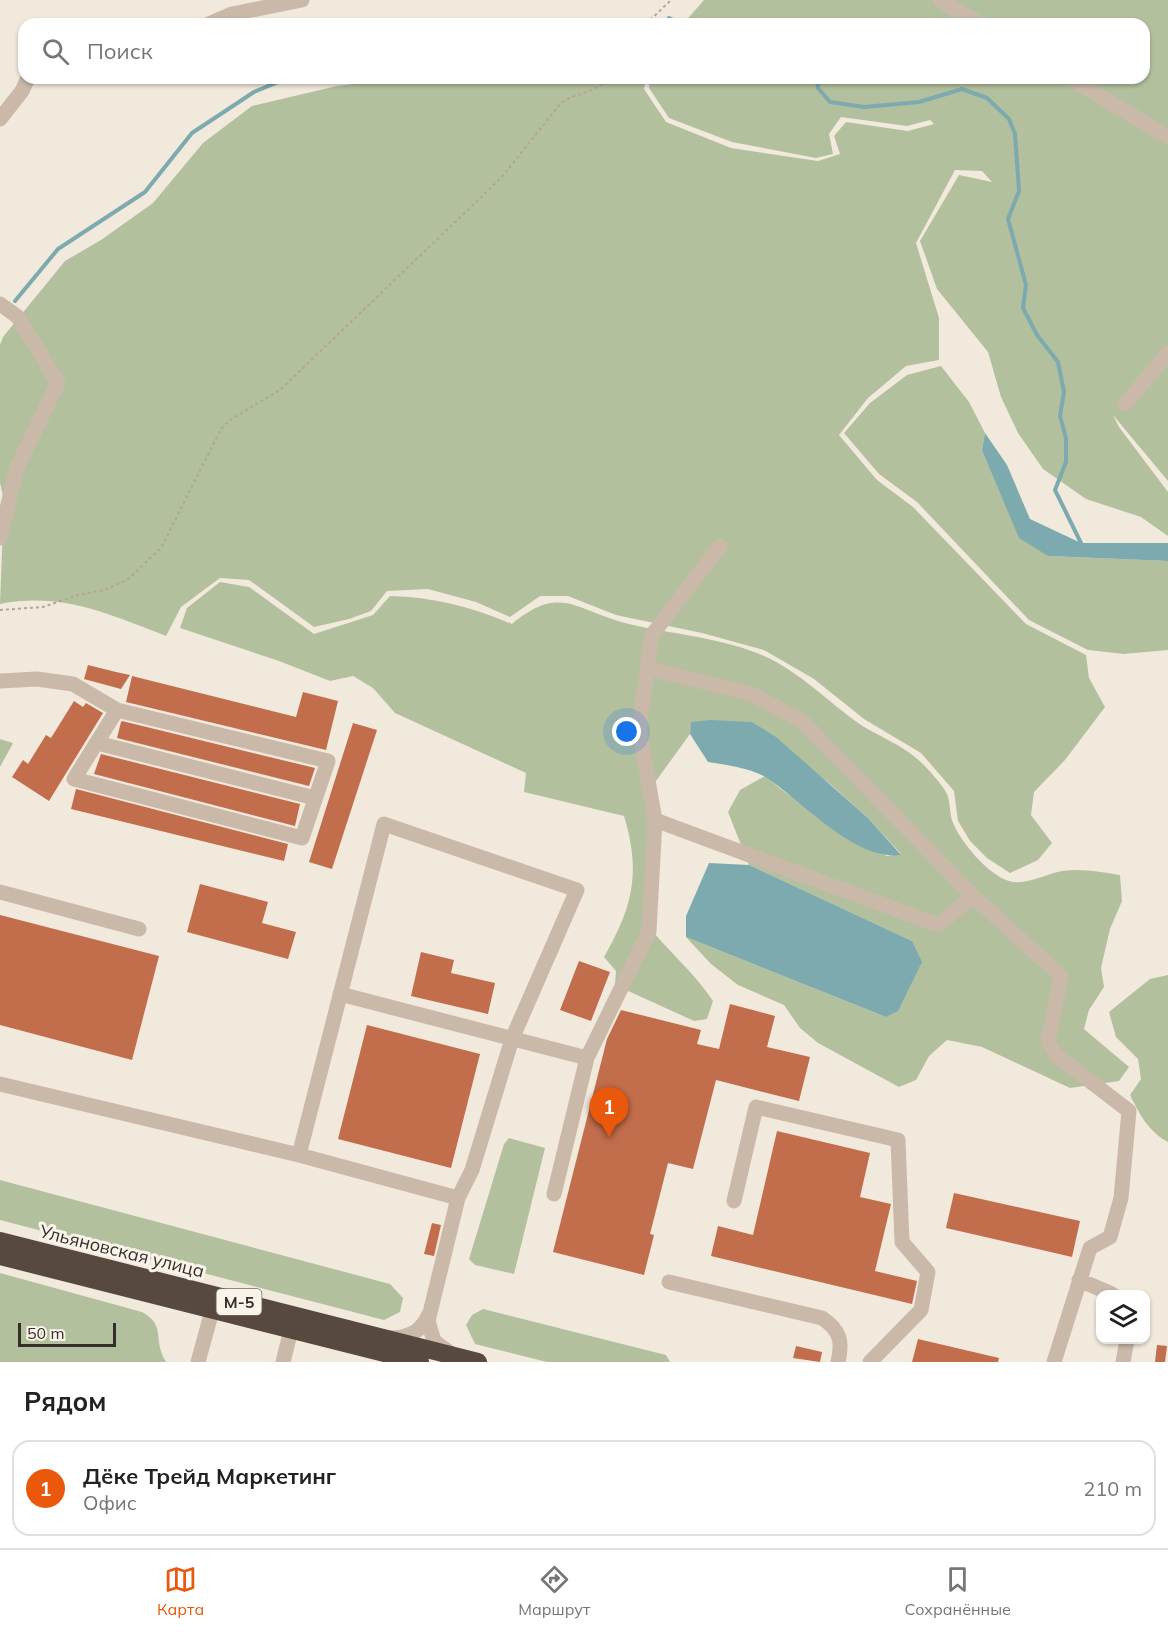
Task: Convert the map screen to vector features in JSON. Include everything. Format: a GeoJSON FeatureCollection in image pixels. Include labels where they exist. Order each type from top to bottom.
{"type":"FeatureCollection","features":[{"type":"Feature","properties":{"kind":"highway","name":"Ульяновская улица"},"geometry":{"type":"LineString","coordinates":[[0,1241],[478,1362]]}},
{"type":"Feature","properties":{"kind":"highway","name":"Ульяновская улица"},"geometry":{"type":"LineString","coordinates":[[0,1256],[420,1362]]}},
{"type":"Feature","properties":{"kind":"lane"},"geometry":{"type":"LineString","coordinates":[[223,18],[232,14],[302,0]]}},
{"type":"Feature","properties":{"kind":"lane"},"geometry":{"type":"LineString","coordinates":[[940,0],[970,18]]}},
{"type":"Feature","properties":{"kind":"lane"},"geometry":{"type":"LineString","coordinates":[[0,119],[25,84]]}},
{"type":"Feature","properties":{"kind":"lane"},"geometry":{"type":"LineString","coordinates":[[1080,84],[1168,137]]}},
{"type":"Feature","properties":{"kind":"lane"},"geometry":{"type":"LineString","coordinates":[[0,304],[18,317],[58,383],[17,467],[0,538]]}},
{"type":"Feature","properties":{"kind":"lane"},"geometry":{"type":"LineString","coordinates":[[1125,404],[1168,353]]}},
{"type":"Feature","properties":{"kind":"lane"},"geometry":{"type":"LineString","coordinates":[[554,1194],[587,1058],[649,931],[656,820],[639,729],[651,635],[720,546]]}},
{"type":"Feature","properties":{"kind":"lane"},"geometry":{"type":"LineString","coordinates":[[647,668],[752,694],[803,722],[973,896],[1061,976],[1048,1041],[1056,1055],[1129,1111],[1121,1197],[1110,1237],[1090,1248],[1054,1362]]}},
{"type":"Feature","properties":{"kind":"lane"},"geometry":{"type":"LineString","coordinates":[[0,681],[37,679],[74,684],[117,710],[328,761],[302,838],[74,779],[117,710]]}},
{"type":"Feature","properties":{"kind":"lane"},"geometry":{"type":"LineString","coordinates":[[97,743],[315,798]]}},
{"type":"Feature","properties":{"kind":"lane"},"geometry":{"type":"LineString","coordinates":[[656,820],[938,925],[973,896]]}},
{"type":"Feature","properties":{"kind":"lane"},"geometry":{"type":"LineString","coordinates":[[300,1155],[384,824],[577,890],[512,1039],[471,1170],[458,1198],[429,1314],[429,1329],[434,1341],[458,1357]]}},
{"type":"Feature","properties":{"kind":"lane"},"geometry":{"type":"LineString","coordinates":[[0,892],[139,929]]}},
{"type":"Feature","properties":{"kind":"lane"},"geometry":{"type":"LineString","coordinates":[[340,994],[587,1058]]}},
{"type":"Feature","properties":{"kind":"lane"},"geometry":{"type":"LineString","coordinates":[[0,1084],[300,1155],[458,1198]]}},
{"type":"Feature","properties":{"kind":"lane"},"geometry":{"type":"LineString","coordinates":[[734,1201],[756,1107],[898,1140],[902,1242],[928,1272],[921,1310],[870,1362]]}},
{"type":"Feature","properties":{"kind":"lane"},"geometry":{"type":"LineString","coordinates":[[1079,1280],[1103,1290]]}},
{"type":"Feature","properties":{"kind":"lane"},"geometry":{"type":"LineString","coordinates":[[669,1282],[822,1318],[833,1325],[839,1334],[838,1362]]}},
{"type":"Feature","properties":{"kind":"lane"},"geometry":{"type":"LineString","coordinates":[[198,1362],[212,1311]]}},
{"type":"Feature","properties":{"kind":"lane"},"geometry":{"type":"LineString","coordinates":[[385,1339],[406,1336],[418,1331],[429,1314]]}},
{"type":"Feature","properties":{"kind":"lane"},"geometry":{"type":"LineString","coordinates":[[283,1362],[291,1330]]}},
{"type":"Feature","properties":{"kind":"lane"},"geometry":{"type":"LineString","coordinates":[[1123,1362],[1125,1344]]}},
{"type":"Feature","properties":{"kind":"path"},"geometry":{"type":"LineString","coordinates":[[652,18],[671,0]]}},
{"type":"Feature","properties":{"kind":"path"},"geometry":{"type":"LineString","coordinates":[[0,610],[43,607],[78,595],[104,590],[127,580],[161,548],[180,516],[190,486],[204,467],[210,446],[221,429],[230,420],[280,390],[501,178],[561,103],[573,94],[588,93],[601,84]]}},
{"type":"Feature","properties":{"kind":"green space"},"geometry":{"type":"Polygon","coordinates":[[[704,0],[1168,0],[1168,481],[1113,415],[1119,427],[1168,492],[1168,536],[1141,517],[1086,499],[1043,469],[1018,433],[1001,397],[988,352],[937,289],[920,241],[959,175],[992,182],[982,171],[955,170],[916,243],[939,318],[939,360],[906,366],[868,398],[839,435],[877,480],[913,507],[1026,624],[1086,655],[1089,678],[1105,707],[1065,760],[1034,792],[1031,815],[1052,843],[1038,860],[1010,873],[987,858],[970,841],[958,821],[954,791],[921,753],[864,719],[814,679],[764,650],[702,633],[616,615],[568,596],[540,596],[510,617],[476,602],[428,589],[387,591],[371,611],[314,627],[249,580],[220,578],[181,607],[166,636],[105,613],[65,603],[23,601],[0,604],[4,500],[0,483],[0,345],[3,337],[65,261],[101,240],[153,203],[203,143],[252,106],[355,84],[645,84],[644,89],[666,122],[731,148],[818,161],[840,154],[834,136],[846,122],[908,131],[934,124],[930,120],[907,126],[841,117],[829,134],[833,154],[816,158],[732,142],[669,118],[649,88],[649,84],[1150,84],[1150,18],[688,18],[704,0]]]}},
{"type":"Feature","properties":{"kind":"green space"},"geometry":{"type":"Polygon","coordinates":[[[941,366],[969,402],[985,433],[982,450],[1048,556],[1168,561],[1168,650],[1124,654],[1088,650],[1029,620],[917,502],[879,474],[844,433],[870,403],[907,375],[941,366]]]}},
{"type":"Feature","properties":{"kind":"green space"},"geometry":{"type":"Polygon","coordinates":[[[220,582],[249,587],[314,634],[373,615],[390,596],[422,598],[452,604],[512,624],[544,605],[557,603],[582,607],[629,624],[726,643],[772,660],[799,676],[861,725],[903,748],[924,765],[946,792],[953,823],[962,839],[984,865],[1001,878],[1022,882],[1062,871],[1077,870],[1120,875],[1122,901],[1110,929],[1101,968],[1104,987],[1089,1010],[1084,1029],[1129,1067],[1119,1081],[1070,1088],[982,1047],[947,1040],[929,1056],[916,1080],[899,1087],[818,1043],[800,1028],[784,1005],[738,985],[711,964],[686,937],[886,1017],[912,941],[749,865],[728,812],[740,790],[765,776],[786,793],[887,856],[901,854],[868,818],[830,784],[752,722],[692,722],[690,734],[645,796],[650,830],[643,920],[713,1001],[707,1019],[694,1021],[615,985],[616,971],[604,957],[622,922],[631,889],[632,855],[624,816],[524,792],[526,773],[395,713],[373,688],[353,676],[330,681],[279,661],[180,628],[187,608],[220,582]]]}},
{"type":"Feature","properties":{"kind":"green space"},"geometry":{"type":"Polygon","coordinates":[[[0,739],[13,743],[0,767],[0,739]]]}},
{"type":"Feature","properties":{"kind":"green space"},"geometry":{"type":"Polygon","coordinates":[[[1168,975],[1168,1142],[1150,1128],[1130,1095],[1141,1079],[1138,1059],[1116,1037],[1109,1012],[1150,979],[1168,975]]]}},
{"type":"Feature","properties":{"kind":"green space"},"geometry":{"type":"Polygon","coordinates":[[[509,1138],[545,1148],[514,1274],[475,1265],[469,1259],[504,1144],[509,1138]]]}},
{"type":"Feature","properties":{"kind":"green space"},"geometry":{"type":"Polygon","coordinates":[[[0,1180],[390,1284],[403,1298],[400,1312],[384,1320],[0,1220],[0,1180]]]}},
{"type":"Feature","properties":{"kind":"green space"},"geometry":{"type":"Polygon","coordinates":[[[0,1273],[142,1312],[150,1317],[157,1328],[162,1354],[166,1362],[0,1362],[0,1273]]]}},
{"type":"Feature","properties":{"kind":"green space"},"geometry":{"type":"Polygon","coordinates":[[[483,1309],[666,1355],[670,1362],[547,1362],[475,1344],[466,1325],[472,1315],[483,1309]]]}},
{"type":"Feature","properties":{"kind":"water"},"geometry":{"type":"Polygon","coordinates":[[[985,433],[1007,465],[1030,519],[1081,543],[1168,543],[1168,561],[1048,556],[1019,538],[982,450],[985,433]]]}},
{"type":"Feature","properties":{"kind":"water"},"geometry":{"type":"Polygon","coordinates":[[[710,720],[752,722],[776,737],[868,818],[901,855],[883,854],[866,849],[848,839],[761,775],[739,767],[708,762],[690,734],[691,722],[710,720]]]}},
{"type":"Feature","properties":{"kind":"water"},"geometry":{"type":"Polygon","coordinates":[[[709,863],[749,865],[912,941],[922,962],[898,1011],[886,1017],[686,937],[686,916],[709,863]]]}},
{"type":"Feature","properties":{"kind":"building"},"geometry":{"type":"Polygon","coordinates":[[[88,665],[130,675],[121,689],[84,679],[88,665]]]}},
{"type":"Feature","properties":{"kind":"building"},"geometry":{"type":"Polygon","coordinates":[[[132,676],[296,717],[303,692],[338,701],[326,750],[126,702],[132,676]]]}},
{"type":"Feature","properties":{"kind":"building"},"geometry":{"type":"Polygon","coordinates":[[[74,701],[83,707],[86,703],[103,713],[49,801],[12,777],[23,760],[28,764],[46,735],[51,738],[74,701]]]}},
{"type":"Feature","properties":{"kind":"building"},"geometry":{"type":"Polygon","coordinates":[[[121,722],[315,768],[309,786],[117,738],[121,722]]]}},
{"type":"Feature","properties":{"kind":"building"},"geometry":{"type":"Polygon","coordinates":[[[353,723],[377,730],[332,869],[309,862],[353,723]]]}},
{"type":"Feature","properties":{"kind":"building"},"geometry":{"type":"Polygon","coordinates":[[[101,754],[300,804],[295,826],[94,774],[101,754]]]}},
{"type":"Feature","properties":{"kind":"building"},"geometry":{"type":"Polygon","coordinates":[[[76,789],[288,844],[284,861],[71,809],[76,789]]]}},
{"type":"Feature","properties":{"kind":"building"},"geometry":{"type":"Polygon","coordinates":[[[200,884],[268,902],[262,923],[296,932],[288,959],[187,932],[200,884]]]}},
{"type":"Feature","properties":{"kind":"building"},"geometry":{"type":"Polygon","coordinates":[[[0,915],[159,956],[132,1060],[0,1025],[0,915]]]}},
{"type":"Feature","properties":{"kind":"building"},"geometry":{"type":"Polygon","coordinates":[[[421,952],[454,960],[451,973],[495,983],[488,1014],[411,996],[421,952]]]}},
{"type":"Feature","properties":{"kind":"building"},"geometry":{"type":"Polygon","coordinates":[[[579,961],[610,972],[591,1021],[560,1010],[579,961]]]}},
{"type":"Feature","properties":{"kind":"building"},"geometry":{"type":"Polygon","coordinates":[[[730,1004],[775,1016],[767,1047],[810,1057],[799,1101],[716,1080],[693,1169],[668,1163],[650,1234],[654,1235],[644,1275],[553,1252],[607,1039],[621,1010],[701,1030],[697,1044],[719,1049],[730,1004]]]}},
{"type":"Feature","properties":{"kind":"building"},"geometry":{"type":"Polygon","coordinates":[[[367,1025],[480,1054],[451,1168],[338,1139],[367,1025]]]}},
{"type":"Feature","properties":{"kind":"building"},"geometry":{"type":"Polygon","coordinates":[[[777,1131],[870,1153],[860,1197],[891,1204],[875,1271],[917,1281],[912,1304],[711,1256],[718,1226],[753,1235],[777,1131]]]}},
{"type":"Feature","properties":{"kind":"building"},"geometry":{"type":"Polygon","coordinates":[[[954,1193],[1080,1221],[1072,1257],[946,1228],[954,1193]]]}},
{"type":"Feature","properties":{"kind":"building"},"geometry":{"type":"Polygon","coordinates":[[[432,1223],[441,1225],[434,1256],[424,1254],[432,1223]]]}},
{"type":"Feature","properties":{"kind":"building"},"geometry":{"type":"Polygon","coordinates":[[[918,1339],[999,1358],[998,1362],[912,1362],[918,1339]]]}},
{"type":"Feature","properties":{"kind":"building"},"geometry":{"type":"Polygon","coordinates":[[[1157,1345],[1167,1346],[1165,1362],[1155,1362],[1157,1345]]]}},
{"type":"Feature","properties":{"kind":"building"},"geometry":{"type":"Polygon","coordinates":[[[796,1346],[822,1352],[820,1362],[793,1358],[796,1346]]]}},
{"type":"Feature","properties":{"kind":"waterway"},"geometry":{"type":"LineString","coordinates":[[15,301],[58,249],[145,192],[192,133],[254,92],[273,84]]}},
{"type":"Feature","properties":{"kind":"waterway"},"geometry":{"type":"LineString","coordinates":[[818,84],[818,88],[830,102],[864,107],[919,102],[962,89],[987,98],[1009,119],[1015,134],[1019,191],[1008,219],[1026,285],[1023,308],[1037,335],[1058,362],[1064,392],[1060,416],[1066,438],[1066,462],[1055,490],[1081,543]]}},
{"type":"Feature","properties":{"kind":"place","name":"Дёке Трейд Маркетинг"},"geometry":{"type":"Point","coordinates":[609,1137]}}]}
